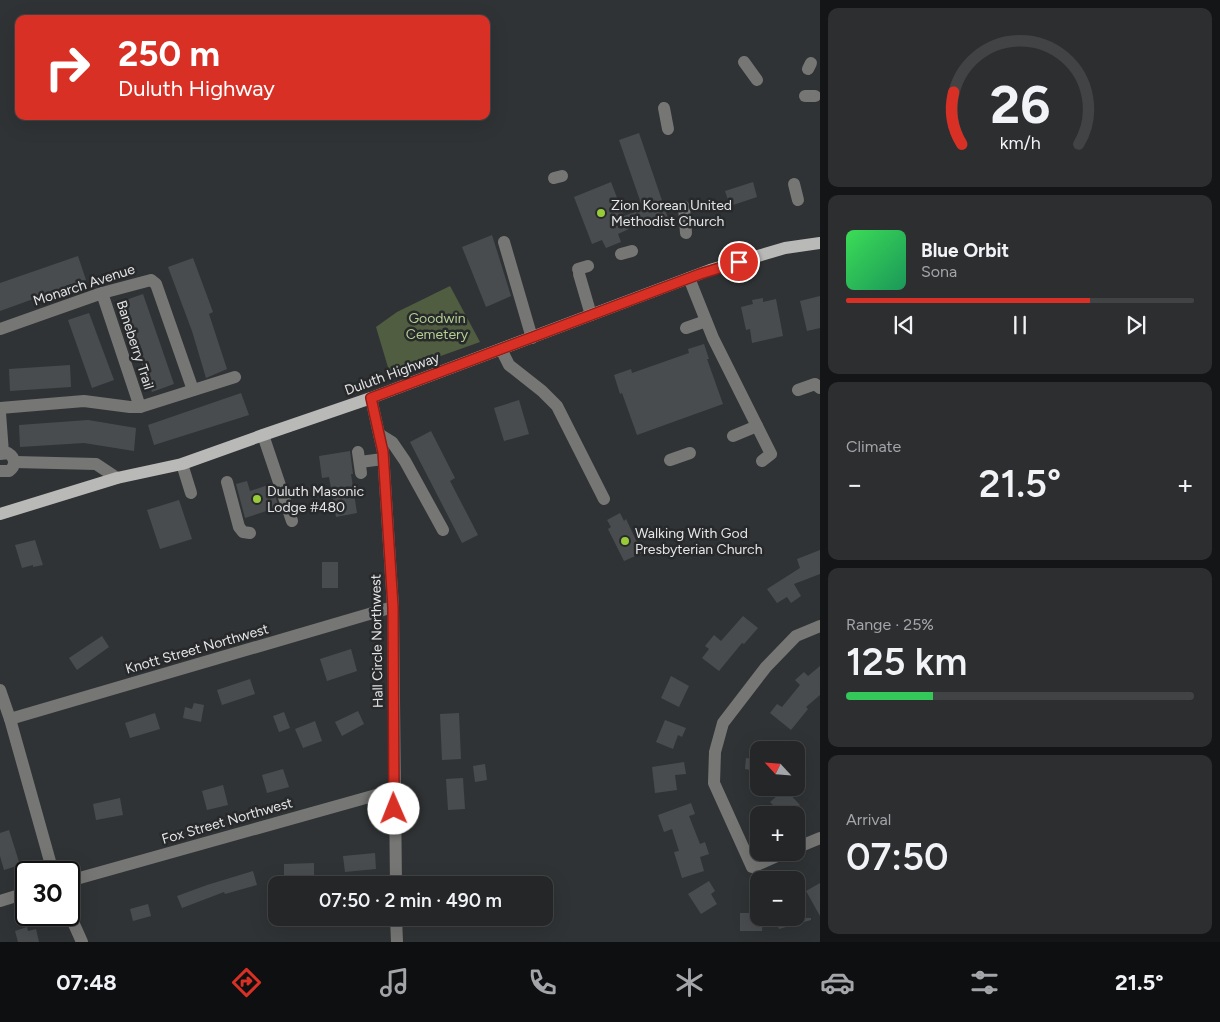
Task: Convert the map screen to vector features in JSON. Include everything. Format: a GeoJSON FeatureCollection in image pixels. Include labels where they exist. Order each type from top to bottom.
{"type":"FeatureCollection","features":[{"type":"Feature","properties":{"kind":"main road","name":"Duluth Highway"},"geometry":{"type":"LineString","coordinates":[[0,514],[118,478],[182,464],[371,398],[710,270],[785,248],[820,244]]}},
{"type":"Feature","properties":{"kind":"street"},"geometry":{"type":"LineString","coordinates":[[744,62],[757,80]]}},
{"type":"Feature","properties":{"kind":"street"},"geometry":{"type":"LineString","coordinates":[[664,108],[668,129]]}},
{"type":"Feature","properties":{"kind":"street"},"geometry":{"type":"LineString","coordinates":[[794,184],[798,200]]}},
{"type":"Feature","properties":{"kind":"street"},"geometry":{"type":"LineString","coordinates":[[684,207],[686,233]]}},
{"type":"Feature","properties":{"kind":"street"},"geometry":{"type":"LineString","coordinates":[[504,242],[532,338]]}},
{"type":"Feature","properties":{"kind":"street"},"geometry":{"type":"LineString","coordinates":[[582,269],[591,315]]}},
{"type":"Feature","properties":{"kind":"street"},"geometry":{"type":"LineString","coordinates":[[689,278],[706,321],[772,454],[762,461]]}},
{"type":"Feature","properties":{"kind":"street","name":"Monarch Avenue"},"geometry":{"type":"LineString","coordinates":[[0,329],[102,293],[151,280],[156,284],[193,390]]}},
{"type":"Feature","properties":{"kind":"street","name":"Baneberry Trail"},"geometry":{"type":"LineString","coordinates":[[102,293],[140,407]]}},
{"type":"Feature","properties":{"kind":"street"},"geometry":{"type":"LineString","coordinates":[[686,328],[706,321]]}},
{"type":"Feature","properties":{"kind":"street"},"geometry":{"type":"LineString","coordinates":[[501,349],[509,365],[542,391],[557,406],[604,499]]}},
{"type":"Feature","properties":{"kind":"street"},"geometry":{"type":"LineString","coordinates":[[0,408],[84,402],[140,407],[234,377]]}},
{"type":"Feature","properties":{"kind":"street"},"geometry":{"type":"LineString","coordinates":[[798,390],[815,384],[820,388]]}},
{"type":"Feature","properties":{"kind":"street","name":"Hall Circle Northwest"},"geometry":{"type":"LineString","coordinates":[[371,398],[383,459],[393,607],[396,876]]}},
{"type":"Feature","properties":{"kind":"street"},"geometry":{"type":"LineString","coordinates":[[0,413],[1,453],[11,455],[15,462],[13,468],[9,471],[0,471]]}},
{"type":"Feature","properties":{"kind":"street"},"geometry":{"type":"LineString","coordinates":[[733,436],[757,426]]}},
{"type":"Feature","properties":{"kind":"street"},"geometry":{"type":"LineString","coordinates":[[379,434],[392,442],[405,461],[443,530]]}},
{"type":"Feature","properties":{"kind":"street"},"geometry":{"type":"LineString","coordinates":[[263,435],[292,520]]}},
{"type":"Feature","properties":{"kind":"street"},"geometry":{"type":"LineString","coordinates":[[670,460],[690,453]]}},
{"type":"Feature","properties":{"kind":"street"},"geometry":{"type":"LineString","coordinates":[[360,462],[383,459]]}},
{"type":"Feature","properties":{"kind":"street"},"geometry":{"type":"LineString","coordinates":[[15,462],[96,464],[118,478]]}},
{"type":"Feature","properties":{"kind":"street"},"geometry":{"type":"LineString","coordinates":[[182,464],[191,493]]}},
{"type":"Feature","properties":{"kind":"street"},"geometry":{"type":"LineString","coordinates":[[227,482],[240,527],[243,532],[250,533]]}},
{"type":"Feature","properties":{"kind":"street","name":"Knott Street Northwest"},"geometry":{"type":"LineString","coordinates":[[10,719],[393,607]]}},
{"type":"Feature","properties":{"kind":"street"},"geometry":{"type":"LineString","coordinates":[[766,861],[752,867],[714,783],[715,752],[723,723],[766,668],[796,636],[820,626]]}},
{"type":"Feature","properties":{"kind":"street"},"geometry":{"type":"LineString","coordinates":[[0,690],[50,861]]}},
{"type":"Feature","properties":{"kind":"street","name":"Fox Street Northwest"},"geometry":{"type":"LineString","coordinates":[[80,878],[394,790]]}},
{"type":"Feature","properties":{"kind":"street"},"geometry":{"type":"LineString","coordinates":[[805,844],[820,838]]}},
{"type":"Feature","properties":{"kind":"street"},"geometry":{"type":"LineString","coordinates":[[0,901],[15,896]]}},
{"type":"Feature","properties":{"kind":"street"},"geometry":{"type":"LineString","coordinates":[[75,926],[82,942]]}},
{"type":"Feature","properties":{"kind":"street"},"geometry":{"type":"LineString","coordinates":[[396,926],[397,942]]}},
{"type":"Feature","properties":{"kind":"green space","name":"Goodwin Cemetery"},"geometry":{"type":"Polygon","coordinates":[[[450,286],[480,342],[390,374],[376,327],[397,312],[450,286]]]}},
{"type":"Feature","properties":{"kind":"building"},"geometry":{"type":"Polygon","coordinates":[[[639,133],[668,218],[648,225],[647,220],[628,227],[629,229],[618,234],[621,242],[606,248],[602,240],[592,244],[574,197],[611,182],[624,216],[643,209],[619,140],[639,133]]]}},
{"type":"Feature","properties":{"kind":"building"},"geometry":{"type":"Polygon","coordinates":[[[753,182],[757,197],[730,206],[725,191],[753,182]]]}},
{"type":"Feature","properties":{"kind":"building"},"geometry":{"type":"Polygon","coordinates":[[[492,235],[511,296],[486,307],[462,247],[492,235]]]}},
{"type":"Feature","properties":{"kind":"building"},"geometry":{"type":"Polygon","coordinates":[[[78,256],[86,280],[0,311],[0,283],[78,256]]]}},
{"type":"Feature","properties":{"kind":"building"},"geometry":{"type":"Polygon","coordinates":[[[193,258],[213,312],[209,314],[227,369],[206,378],[192,331],[168,267],[193,258]]]}},
{"type":"Feature","properties":{"kind":"building"},"geometry":{"type":"Polygon","coordinates":[[[143,294],[174,384],[152,392],[120,302],[143,294]]]}},
{"type":"Feature","properties":{"kind":"building"},"geometry":{"type":"Polygon","coordinates":[[[820,296],[820,328],[807,331],[800,301],[820,296]]]}},
{"type":"Feature","properties":{"kind":"building"},"geometry":{"type":"Polygon","coordinates":[[[763,298],[763,302],[776,299],[783,336],[752,343],[750,329],[746,330],[741,307],[753,304],[752,300],[763,298]]]}},
{"type":"Feature","properties":{"kind":"building"},"geometry":{"type":"Polygon","coordinates":[[[89,313],[114,380],[92,388],[68,320],[89,313]]]}},
{"type":"Feature","properties":{"kind":"building"},"geometry":{"type":"Polygon","coordinates":[[[704,344],[709,359],[707,359],[723,404],[637,435],[614,375],[631,369],[632,373],[689,353],[688,349],[704,344]]]}},
{"type":"Feature","properties":{"kind":"building"},"geometry":{"type":"Polygon","coordinates":[[[70,365],[71,387],[10,391],[9,369],[70,365]]]}},
{"type":"Feature","properties":{"kind":"building"},"geometry":{"type":"Polygon","coordinates":[[[241,393],[249,415],[154,445],[148,425],[241,393]]]}},
{"type":"Feature","properties":{"kind":"building"},"geometry":{"type":"Polygon","coordinates":[[[519,400],[529,434],[504,441],[494,408],[519,400]]]}},
{"type":"Feature","properties":{"kind":"building"},"geometry":{"type":"Polygon","coordinates":[[[88,420],[136,428],[134,451],[84,443],[20,447],[19,425],[88,420]]]}},
{"type":"Feature","properties":{"kind":"building"},"geometry":{"type":"Polygon","coordinates":[[[431,431],[455,478],[450,481],[478,535],[462,543],[410,442],[431,431]]]}},
{"type":"Feature","properties":{"kind":"building"},"geometry":{"type":"Polygon","coordinates":[[[350,451],[353,474],[351,474],[357,513],[336,517],[329,477],[322,478],[319,456],[350,451]]]}},
{"type":"Feature","properties":{"kind":"building","name":"Duluth Masonic Lodge #480"},"geometry":{"type":"Polygon","coordinates":[[[247,481],[250,491],[271,484],[279,507],[245,518],[236,484],[247,481]]]}},
{"type":"Feature","properties":{"kind":"building"},"geometry":{"type":"Polygon","coordinates":[[[179,500],[192,539],[160,549],[147,510],[179,500]]]}},
{"type":"Feature","properties":{"kind":"building","name":"Walking With God Presbyterian Church"},"geometry":{"type":"Polygon","coordinates":[[[620,513],[624,521],[626,519],[642,553],[624,561],[608,529],[611,527],[607,520],[620,513]]]}},
{"type":"Feature","properties":{"kind":"building"},"geometry":{"type":"Polygon","coordinates":[[[35,540],[43,565],[22,568],[15,545],[35,540]]]}},
{"type":"Feature","properties":{"kind":"building"},"geometry":{"type":"Polygon","coordinates":[[[820,550],[820,574],[794,584],[801,596],[791,603],[787,597],[777,603],[767,589],[800,568],[797,559],[820,550]]]}},
{"type":"Feature","properties":{"kind":"building"},"geometry":{"type":"Polygon","coordinates":[[[322,562],[338,562],[338,588],[322,588],[322,562]]]}},
{"type":"Feature","properties":{"kind":"building"},"geometry":{"type":"Polygon","coordinates":[[[743,616],[758,628],[744,644],[742,643],[719,671],[702,658],[709,649],[705,646],[714,635],[721,641],[743,616]]]}},
{"type":"Feature","properties":{"kind":"building"},"geometry":{"type":"Polygon","coordinates":[[[102,636],[109,647],[77,670],[69,658],[102,636]]]}},
{"type":"Feature","properties":{"kind":"building"},"geometry":{"type":"Polygon","coordinates":[[[351,649],[357,671],[327,681],[320,659],[351,649]]]}},
{"type":"Feature","properties":{"kind":"building"},"geometry":{"type":"Polygon","coordinates":[[[820,666],[820,695],[806,707],[808,709],[791,730],[770,713],[777,704],[782,707],[800,685],[795,680],[804,672],[808,676],[820,666]]]}},
{"type":"Feature","properties":{"kind":"building"},"geometry":{"type":"Polygon","coordinates":[[[671,676],[689,686],[679,707],[661,698],[671,676]]]}},
{"type":"Feature","properties":{"kind":"building"},"geometry":{"type":"Polygon","coordinates":[[[250,679],[255,694],[222,705],[217,690],[250,679]]]}},
{"type":"Feature","properties":{"kind":"building"},"geometry":{"type":"Polygon","coordinates":[[[194,703],[204,705],[201,722],[183,718],[185,707],[192,709],[194,703]]]}},
{"type":"Feature","properties":{"kind":"building"},"geometry":{"type":"Polygon","coordinates":[[[358,711],[364,724],[342,736],[335,722],[358,711]]]}},
{"type":"Feature","properties":{"kind":"building"},"geometry":{"type":"Polygon","coordinates":[[[284,712],[290,728],[279,732],[273,716],[284,712]]]}},
{"type":"Feature","properties":{"kind":"building"},"geometry":{"type":"Polygon","coordinates":[[[155,713],[160,729],[130,738],[125,723],[155,713]]]}},
{"type":"Feature","properties":{"kind":"building"},"geometry":{"type":"Polygon","coordinates":[[[459,713],[461,759],[442,760],[440,714],[459,713]]]}},
{"type":"Feature","properties":{"kind":"building"},"geometry":{"type":"Polygon","coordinates":[[[665,720],[686,728],[682,737],[678,735],[673,749],[656,742],[665,720]]]}},
{"type":"Feature","properties":{"kind":"building"},"geometry":{"type":"Polygon","coordinates":[[[315,721],[322,741],[303,748],[295,729],[315,721]]]}},
{"type":"Feature","properties":{"kind":"building"},"geometry":{"type":"Polygon","coordinates":[[[746,758],[750,759],[750,770],[745,769],[746,758]]]}},
{"type":"Feature","properties":{"kind":"building"},"geometry":{"type":"Polygon","coordinates":[[[684,762],[686,774],[675,775],[677,790],[655,793],[652,767],[684,762]]]}},
{"type":"Feature","properties":{"kind":"building"},"geometry":{"type":"Polygon","coordinates":[[[485,764],[487,780],[475,782],[473,766],[485,764]]]}},
{"type":"Feature","properties":{"kind":"building"},"geometry":{"type":"Polygon","coordinates":[[[283,769],[289,787],[267,793],[262,775],[283,769]]]}},
{"type":"Feature","properties":{"kind":"building"},"geometry":{"type":"Polygon","coordinates":[[[463,778],[465,809],[448,810],[446,779],[463,778]]]}},
{"type":"Feature","properties":{"kind":"building"},"geometry":{"type":"Polygon","coordinates":[[[223,785],[228,805],[207,810],[202,791],[223,785]]]}},
{"type":"Feature","properties":{"kind":"building"},"geometry":{"type":"Polygon","coordinates":[[[777,796],[792,796],[800,805],[774,806],[770,802],[777,796]]]}},
{"type":"Feature","properties":{"kind":"building"},"geometry":{"type":"Polygon","coordinates":[[[120,798],[123,815],[96,820],[93,804],[120,798]]]}},
{"type":"Feature","properties":{"kind":"building"},"geometry":{"type":"Polygon","coordinates":[[[691,803],[695,814],[689,816],[700,844],[705,842],[709,854],[700,857],[704,871],[682,878],[674,852],[679,851],[672,829],[664,832],[658,815],[691,803]]]}},
{"type":"Feature","properties":{"kind":"building"},"geometry":{"type":"Polygon","coordinates":[[[9,830],[19,861],[15,861],[15,867],[4,870],[0,856],[0,833],[9,830]]]}},
{"type":"Feature","properties":{"kind":"building"},"geometry":{"type":"Polygon","coordinates":[[[375,853],[376,869],[345,872],[343,856],[375,853]]]}},
{"type":"Feature","properties":{"kind":"building"},"geometry":{"type":"Polygon","coordinates":[[[314,863],[314,876],[284,876],[284,864],[314,863]]]}},
{"type":"Feature","properties":{"kind":"building"},"geometry":{"type":"Polygon","coordinates":[[[253,871],[257,885],[225,894],[224,892],[182,908],[177,896],[253,871]]]}},
{"type":"Feature","properties":{"kind":"building"},"geometry":{"type":"Polygon","coordinates":[[[709,881],[715,891],[711,894],[717,904],[701,914],[688,894],[709,881]]]}},
{"type":"Feature","properties":{"kind":"building"},"geometry":{"type":"Polygon","coordinates":[[[820,883],[820,916],[806,891],[820,883]]]}},
{"type":"Feature","properties":{"kind":"building"},"geometry":{"type":"Polygon","coordinates":[[[148,904],[151,916],[133,921],[130,909],[148,904]]]}},
{"type":"Feature","properties":{"kind":"building"},"geometry":{"type":"Polygon","coordinates":[[[740,913],[750,913],[750,926],[762,926],[762,931],[740,931],[740,913]]]}},
{"type":"Feature","properties":{"kind":"building"},"geometry":{"type":"Polygon","coordinates":[[[805,918],[811,918],[811,920],[805,922],[805,918]]]}},
{"type":"Feature","properties":{"kind":"building"},"geometry":{"type":"Polygon","coordinates":[[[778,926],[790,926],[779,929],[778,926]]]}},
{"type":"Feature","properties":{"kind":"building"},"geometry":{"type":"Polygon","coordinates":[[[27,927],[28,931],[36,929],[39,942],[18,942],[15,931],[27,927]]]}},
{"type":"Feature","properties":{"kind":"place","name":"Zion Korean United Methodist Church"},"geometry":{"type":"Point","coordinates":[601,213]}},
{"type":"Feature","properties":{"kind":"place","name":"Duluth Masonic Lodge #480"},"geometry":{"type":"Point","coordinates":[257,499]}},
{"type":"Feature","properties":{"kind":"place","name":"Walking With God Presbyterian Church"},"geometry":{"type":"Point","coordinates":[625,541]}},
{"type":"Feature","properties":{"kind":"route"},"geometry":{"type":"LineString","coordinates":[[394,809],[393,607],[383,452],[371,398],[710,270],[739,262]]}}]}
